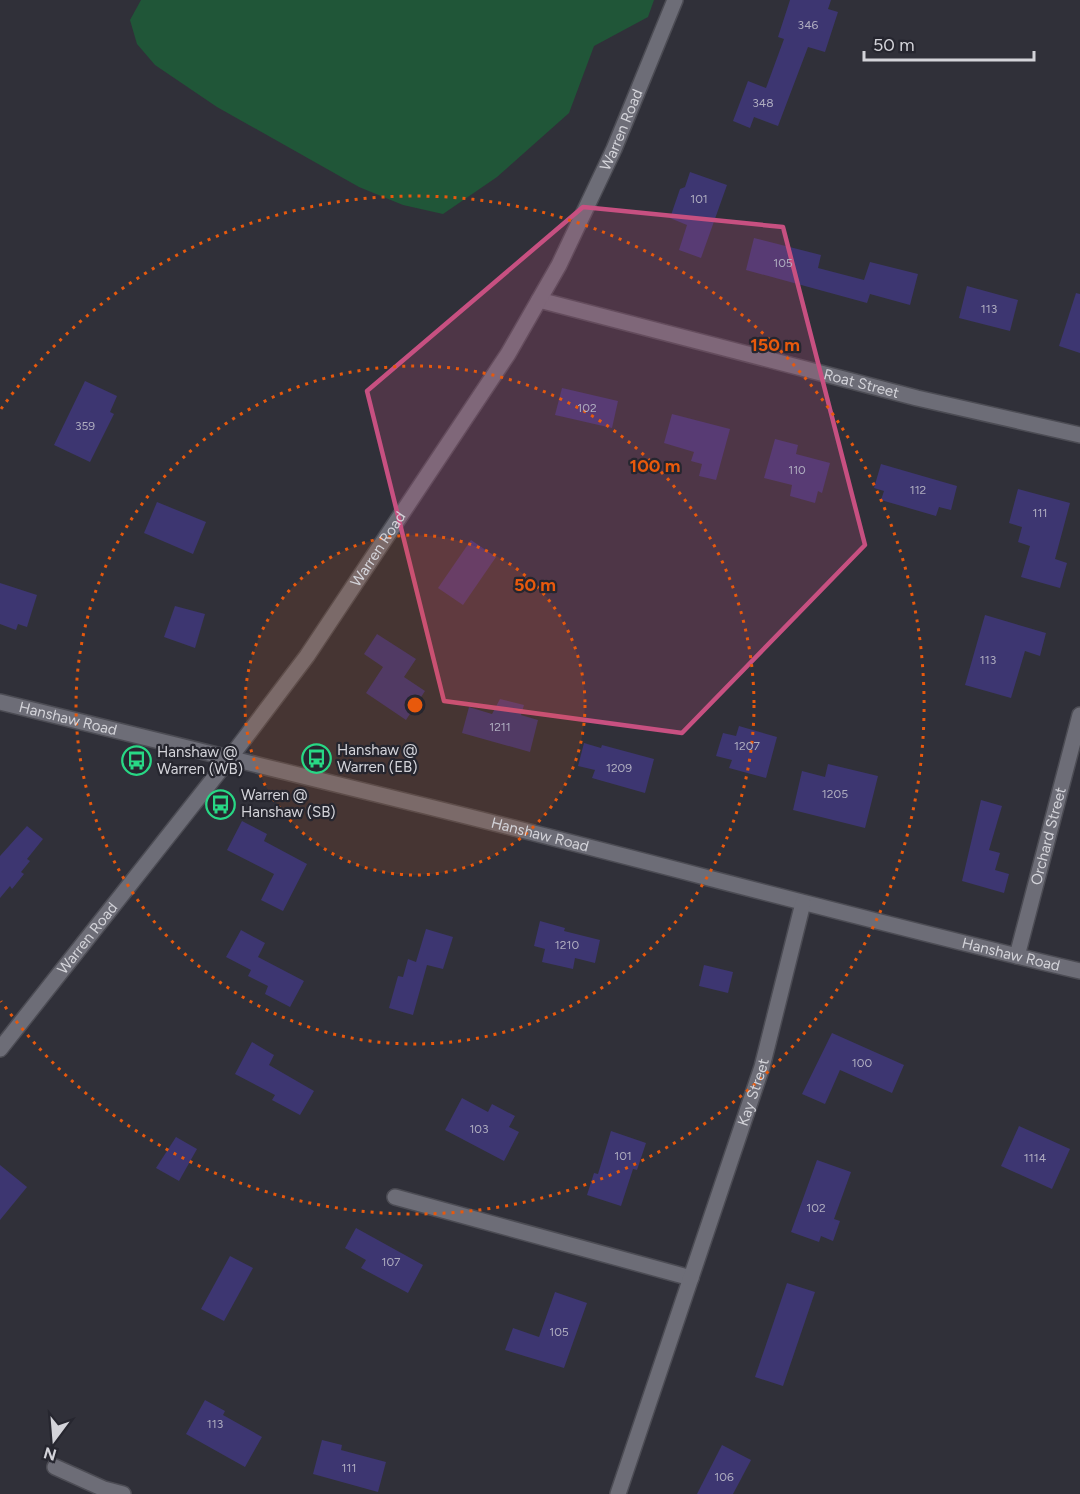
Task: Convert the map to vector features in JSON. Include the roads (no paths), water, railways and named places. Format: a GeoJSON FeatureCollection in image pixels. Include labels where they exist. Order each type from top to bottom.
{"type":"FeatureCollection","features":[{"type":"Feature","properties":{"kind":"street","name":"Warren Road"},"geometry":{"type":"LineString","coordinates":[[0,1049],[229,759],[307,656],[508,354],[559,265],[614,149],[675,0]]}},
{"type":"Feature","properties":{"kind":"street","name":"Roat Street"},"geometry":{"type":"LineString","coordinates":[[539,300],[917,398],[1080,435]]}},
{"type":"Feature","properties":{"kind":"street","name":"Hanshaw Road"},"geometry":{"type":"LineString","coordinates":[[0,702],[413,803],[1080,971]]}},
{"type":"Feature","properties":{"kind":"street","name":"Orchard Street"},"geometry":{"type":"LineString","coordinates":[[1017,956],[1080,714]]}},
{"type":"Feature","properties":{"kind":"street","name":"Kay Street"},"geometry":{"type":"LineString","coordinates":[[618,1494],[762,1067],[803,903]]}},
{"type":"Feature","properties":{"kind":"street"},"geometry":{"type":"LineString","coordinates":[[395,1197],[691,1278]]}},
{"type":"Feature","properties":{"kind":"street"},"geometry":{"type":"LineString","coordinates":[[55,1467],[104,1490],[123,1494]]}},
{"type":"Feature","properties":{"kind":"place","name":"Hanshaw @ Warren (EB)"},"geometry":{"type":"Point","coordinates":[316,759]}},
{"type":"Feature","properties":{"kind":"place","name":"Hanshaw @ Warren (WB)"},"geometry":{"type":"Point","coordinates":[136,761]}},
{"type":"Feature","properties":{"kind":"place","name":"Warren @ Hanshaw (SB)"},"geometry":{"type":"Point","coordinates":[220,804]}}]}
